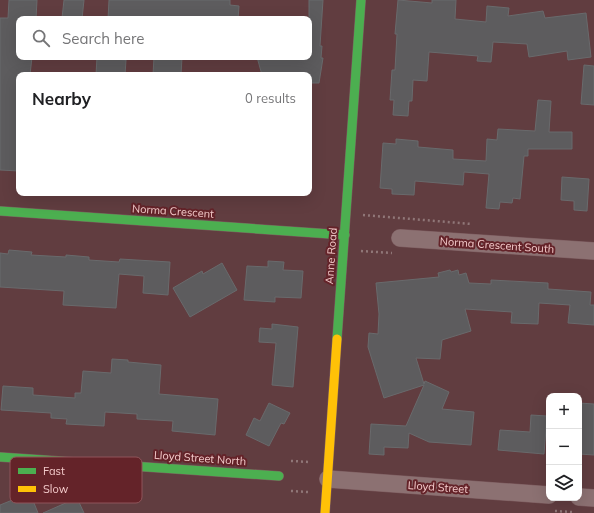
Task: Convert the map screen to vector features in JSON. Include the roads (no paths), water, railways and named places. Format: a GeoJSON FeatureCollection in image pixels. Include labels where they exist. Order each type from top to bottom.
{"type":"FeatureCollection","features":[{"type":"Feature","properties":{"kind":"street","name":"Anne Road"},"geometry":{"type":"LineString","coordinates":[[325,513],[361,0]]}},
{"type":"Feature","properties":{"kind":"street","name":"Norma Crescent"},"geometry":{"type":"LineString","coordinates":[[0,211],[345,235]]}},
{"type":"Feature","properties":{"kind":"street","name":"Norma Crescent South"},"geometry":{"type":"LineString","coordinates":[[400,238],[594,251]]}},
{"type":"Feature","properties":{"kind":"street","name":"Lloyd Street North"},"geometry":{"type":"LineString","coordinates":[[0,457],[10,458]]}},
{"type":"Feature","properties":{"kind":"street","name":"Lloyd Street North"},"geometry":{"type":"LineString","coordinates":[[142,467],[279,476]]}},
{"type":"Feature","properties":{"kind":"street","name":"Lloyd Street"},"geometry":{"type":"LineString","coordinates":[[328,479],[546,494]]}},
{"type":"Feature","properties":{"kind":"street"},"geometry":{"type":"LineString","coordinates":[[582,497],[594,498]]}}]}
